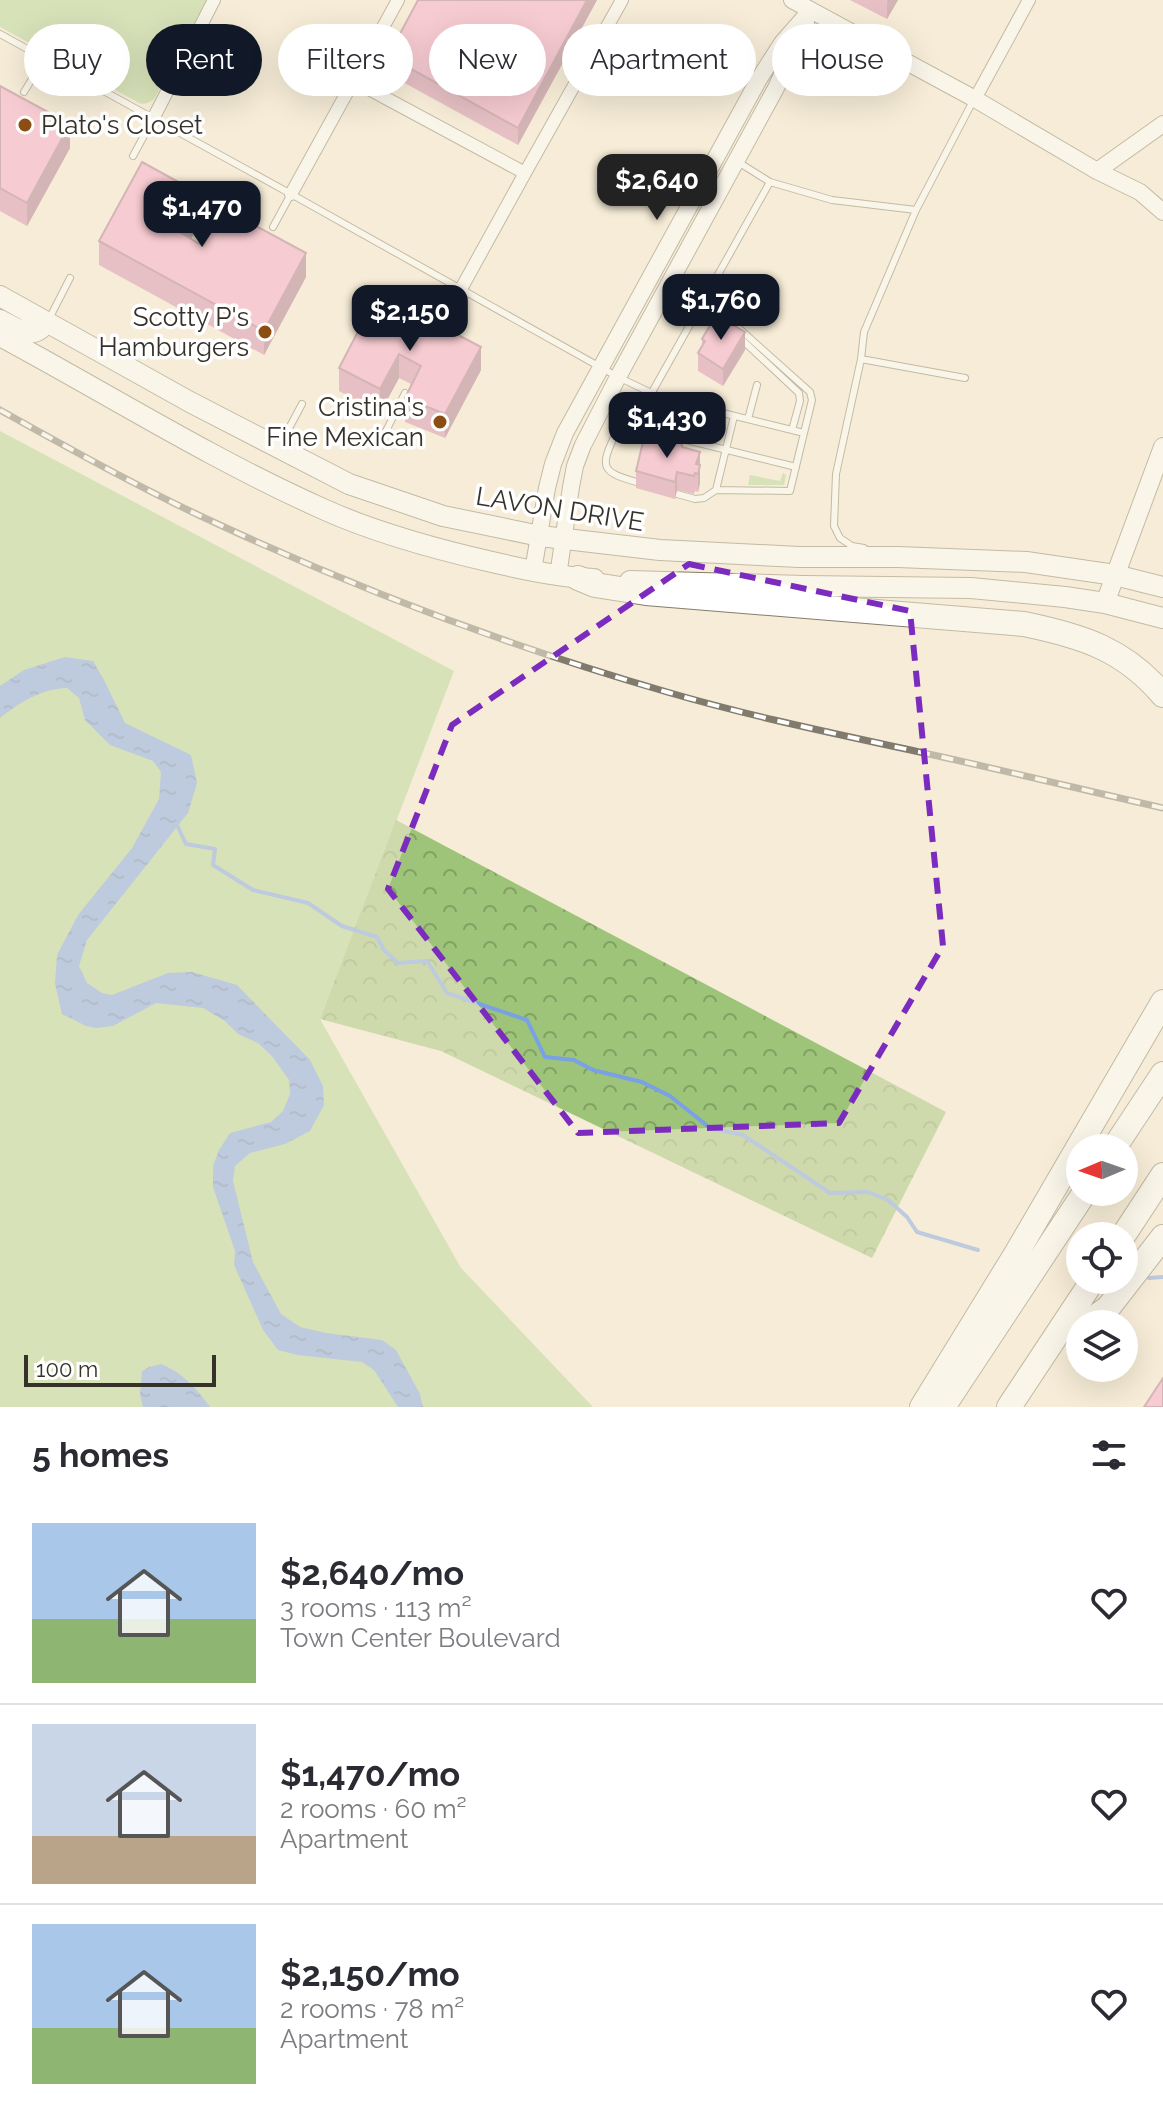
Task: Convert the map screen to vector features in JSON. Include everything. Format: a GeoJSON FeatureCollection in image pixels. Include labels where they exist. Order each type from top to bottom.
{"type":"FeatureCollection","features":[{"type":"Feature","properties":{"kind":"highway"},"geometry":{"type":"LineString","coordinates":[[568,577],[595,585],[646,593],[1024,624],[1060,631],[1111,650],[1128,661],[1163,695]]}},
{"type":"Feature","properties":{"kind":"highway"},"geometry":{"type":"LineString","coordinates":[[922,1407],[1016,1254],[1162,1004]]}},
{"type":"Feature","properties":{"kind":"highway"},"geometry":{"type":"LineString","coordinates":[[1123,1134],[1163,1074]]}},
{"type":"Feature","properties":{"kind":"highway"},"geometry":{"type":"LineString","coordinates":[[1132,1222],[1163,1175]]}},
{"type":"Feature","properties":{"kind":"highway"},"geometry":{"type":"LineString","coordinates":[[943,1407],[1076,1206]]}},
{"type":"Feature","properties":{"kind":"highway"},"geometry":{"type":"LineString","coordinates":[[1105,1310],[1163,1237]]}},
{"type":"Feature","properties":{"kind":"highway"},"geometry":{"type":"LineString","coordinates":[[1009,1407],[1084,1294]]}},
{"type":"Feature","properties":{"kind":"highway"},"geometry":{"type":"LineString","coordinates":[[1044,1354],[1066,1338]]}},
{"type":"Feature","properties":{"kind":"main road","name":"LAVON DRIVE"},"geometry":{"type":"LineString","coordinates":[[0,296],[278,449],[349,484],[429,512],[540,536],[660,550],[799,557],[924,557],[1026,562],[1115,575],[1163,587]]}},
{"type":"Feature","properties":{"kind":"main road"},"geometry":{"type":"LineString","coordinates":[[0,320],[30,333],[41,330],[47,322]]}},
{"type":"Feature","properties":{"kind":"main road"},"geometry":{"type":"LineString","coordinates":[[0,336],[170,432],[325,511],[408,541],[568,577],[803,586],[971,588],[1029,592],[1105,603],[1163,618]]}},
{"type":"Feature","properties":{"kind":"main road"},"geometry":{"type":"LineString","coordinates":[[1105,603],[1163,447]]}},
{"type":"Feature","properties":{"kind":"street"},"geometry":{"type":"LineString","coordinates":[[153,119],[214,0]]}},
{"type":"Feature","properties":{"kind":"street"},"geometry":{"type":"LineString","coordinates":[[385,24],[398,0]]}},
{"type":"Feature","properties":{"kind":"street"},"geometry":{"type":"LineString","coordinates":[[461,289],[622,0]]}},
{"type":"Feature","properties":{"kind":"street"},"geometry":{"type":"LineString","coordinates":[[792,0],[814,5],[1097,171],[1140,192],[1163,212]]}},
{"type":"Feature","properties":{"kind":"street"},"geometry":{"type":"LineString","coordinates":[[975,99],[1029,0]]}},
{"type":"Feature","properties":{"kind":"street"},"geometry":{"type":"LineString","coordinates":[[568,577],[562,539],[575,466],[583,445],[776,88],[814,5]]}},
{"type":"Feature","properties":{"kind":"street"},"geometry":{"type":"LineString","coordinates":[[533,571],[553,464],[565,433],[759,79],[782,43],[814,5]]}},
{"type":"Feature","properties":{"kind":"street"},"geometry":{"type":"LineString","coordinates":[[291,194],[346,96]]}},
{"type":"Feature","properties":{"kind":"street"},"geometry":{"type":"LineString","coordinates":[[382,96],[525,173]]}},
{"type":"Feature","properties":{"kind":"street"},"geometry":{"type":"LineString","coordinates":[[1097,171],[1163,124]]}},
{"type":"Feature","properties":{"kind":"lane"},"geometry":{"type":"LineString","coordinates":[[0,34],[24,48]]}},
{"type":"Feature","properties":{"kind":"lane"},"geometry":{"type":"LineString","coordinates":[[111,96],[651,394],[804,433]]}},
{"type":"Feature","properties":{"kind":"lane"},"geometry":{"type":"LineString","coordinates":[[924,557],[852,546],[840,538],[834,526],[836,474],[864,332],[916,210],[975,99]]}},
{"type":"Feature","properties":{"kind":"lane"},"geometry":{"type":"LineString","coordinates":[[133,156],[153,119]]}},
{"type":"Feature","properties":{"kind":"lane"},"geometry":{"type":"LineString","coordinates":[[737,161],[770,182],[832,200],[916,210]]}},
{"type":"Feature","properties":{"kind":"lane"},"geometry":{"type":"LineString","coordinates":[[651,394],[770,182]]}},
{"type":"Feature","properties":{"kind":"lane"},"geometry":{"type":"LineString","coordinates":[[273,227],[291,194]]}},
{"type":"Feature","properties":{"kind":"lane"},"geometry":{"type":"LineString","coordinates":[[47,322],[70,278]]}},
{"type":"Feature","properties":{"kind":"lane"},"geometry":{"type":"LineString","coordinates":[[445,325],[461,289]]}},
{"type":"Feature","properties":{"kind":"lane"},"geometry":{"type":"LineString","coordinates":[[668,492],[695,499],[704,498],[716,490],[790,491],[812,400],[810,392],[724,315],[702,301]]}},
{"type":"Feature","properties":{"kind":"lane"},"geometry":{"type":"LineString","coordinates":[[714,310],[721,323]]}},
{"type":"Feature","properties":{"kind":"lane"},"geometry":{"type":"LineString","coordinates":[[731,334],[742,339],[796,389],[800,401],[792,430]]}},
{"type":"Feature","properties":{"kind":"lane"},"geometry":{"type":"LineString","coordinates":[[861,359],[965,378]]}},
{"type":"Feature","properties":{"kind":"lane"},"geometry":{"type":"LineString","coordinates":[[748,419],[757,385]]}},
{"type":"Feature","properties":{"kind":"lane"},"geometry":{"type":"LineString","coordinates":[[383,437],[405,393]]}},
{"type":"Feature","properties":{"kind":"lane"},"geometry":{"type":"LineString","coordinates":[[670,436],[677,401]]}},
{"type":"Feature","properties":{"kind":"lane"},"geometry":{"type":"LineString","coordinates":[[278,449],[302,404]]}},
{"type":"Feature","properties":{"kind":"lane"},"geometry":{"type":"LineString","coordinates":[[716,490],[734,416]]}},
{"type":"Feature","properties":{"kind":"lane"},"geometry":{"type":"LineString","coordinates":[[641,484],[614,476],[607,470],[605,461],[617,431],[625,427],[796,467]]}},
{"type":"Feature","properties":{"kind":"highlighted area"},"geometry":{"type":"Polygon","coordinates":[[[689,564],[910,611],[943,946],[839,1123],[578,1133],[388,889],[452,725],[689,564]]]}},
{"type":"Feature","properties":{"kind":"green space"},"geometry":{"type":"Polygon","coordinates":[[[0,0],[208,0],[195,24],[146,24],[146,96],[156,96],[148,103],[141,104],[126,96],[130,96],[130,24],[24,24],[24,40],[0,27],[0,0]]]}},
{"type":"Feature","properties":{"kind":"green space"},"geometry":{"type":"Polygon","coordinates":[[[0,431],[454,671],[320,1019],[461,1268],[593,1407],[0,1407],[0,431]]]}},
{"type":"Feature","properties":{"kind":"green space"},"geometry":{"type":"Polygon","coordinates":[[[783,473],[786,475],[784,485],[748,485],[750,475],[780,481],[783,473]]]}},
{"type":"Feature","properties":{"kind":"green space"},"geometry":{"type":"Polygon","coordinates":[[[396,820],[946,1112],[872,1258],[441,1051],[320,1019],[396,820]]]}},
{"type":"Feature","properties":{"kind":"water"},"geometry":{"type":"Polygon","coordinates":[[[65,657],[93,661],[125,723],[191,755],[197,783],[188,813],[87,940],[79,966],[87,983],[102,993],[112,995],[168,973],[192,972],[237,985],[310,1060],[323,1086],[324,1105],[310,1131],[285,1144],[250,1153],[235,1166],[233,1181],[253,1262],[281,1314],[300,1327],[382,1340],[396,1350],[420,1394],[423,1407],[398,1407],[374,1370],[362,1362],[278,1350],[263,1330],[234,1265],[235,1251],[213,1187],[213,1166],[230,1133],[271,1122],[283,1111],[290,1094],[289,1080],[272,1056],[258,1043],[238,1034],[225,1021],[203,1008],[156,1003],[113,1026],[96,1028],[62,1014],[55,984],[57,955],[78,915],[132,848],[159,799],[161,772],[153,761],[110,745],[85,720],[79,698],[67,688],[31,697],[0,718],[0,686],[24,670],[65,657]]]}},
{"type":"Feature","properties":{"kind":"water"},"geometry":{"type":"Polygon","coordinates":[[[161,1364],[188,1382],[210,1407],[143,1407],[140,1395],[142,1371],[161,1364]]]}},
{"type":"Feature","properties":{"kind":"building"},"geometry":{"type":"Polygon","coordinates":[[[418,0],[587,0],[574,24],[562,24],[562,46],[546,76],[546,24],[429,24],[429,79],[413,70],[413,24],[405,24],[418,0]]]}},
{"type":"Feature","properties":{"kind":"building"},"geometry":{"type":"Polygon","coordinates":[[[0,86],[70,124],[27,203],[0,188],[0,86]]]}},
{"type":"Feature","properties":{"kind":"building"},"geometry":{"type":"Polygon","coordinates":[[[460,96],[535,96],[518,128],[460,96]]]}},
{"type":"Feature","properties":{"kind":"building"},"geometry":{"type":"Polygon","coordinates":[[[142,162],[202,195],[181,233],[203,246],[223,208],[306,253],[264,331],[99,241],[142,162]]]}},
{"type":"Feature","properties":{"kind":"building"},"geometry":{"type":"Polygon","coordinates":[[[378,293],[481,347],[445,414],[405,398],[421,366],[399,354],[380,389],[339,368],[378,293]]]}},
{"type":"Feature","properties":{"kind":"building"},"geometry":{"type":"Polygon","coordinates":[[[716,315],[745,332],[723,369],[698,353],[716,315]]]}},
{"type":"Feature","properties":{"kind":"building"},"geometry":{"type":"Polygon","coordinates":[[[650,437],[673,444],[673,441],[700,452],[696,464],[700,465],[698,474],[677,472],[675,482],[636,471],[643,442],[648,443],[650,437]]]}},
{"type":"Feature","properties":{"kind":"building"},"geometry":{"type":"Polygon","coordinates":[[[1163,1378],[1163,1407],[1144,1407],[1163,1378]]]}},
{"type":"Feature","properties":{"kind":"waterway"},"geometry":{"type":"LineString","coordinates":[[176,823],[186,844],[215,849],[213,865],[253,890],[308,903],[342,926],[377,937],[384,950],[398,963],[427,961],[447,993],[527,1020],[545,1057],[574,1060],[593,1070],[642,1082],[670,1096],[710,1128],[743,1135],[830,1193],[868,1192],[888,1200],[907,1217],[917,1232],[978,1250]]}},
{"type":"Feature","properties":{"kind":"waterway"},"geometry":{"type":"LineString","coordinates":[[1149,1278],[1163,1277]]}},
{"type":"Feature","properties":{"kind":"railway"},"geometry":{"type":"LineString","coordinates":[[0,410],[136,484],[220,525],[385,596],[497,637],[610,675],[729,709],[1163,808]]}},
{"type":"Feature","properties":{"kind":"place","name":"Plato's Closet"},"geometry":{"type":"Point","coordinates":[25,125]}},
{"type":"Feature","properties":{"kind":"place","name":"Scotty P's Hamburgers"},"geometry":{"type":"Point","coordinates":[265,332]}},
{"type":"Feature","properties":{"kind":"place","name":"Cristina's Fine Mexican"},"geometry":{"type":"Point","coordinates":[440,422]}}]}
